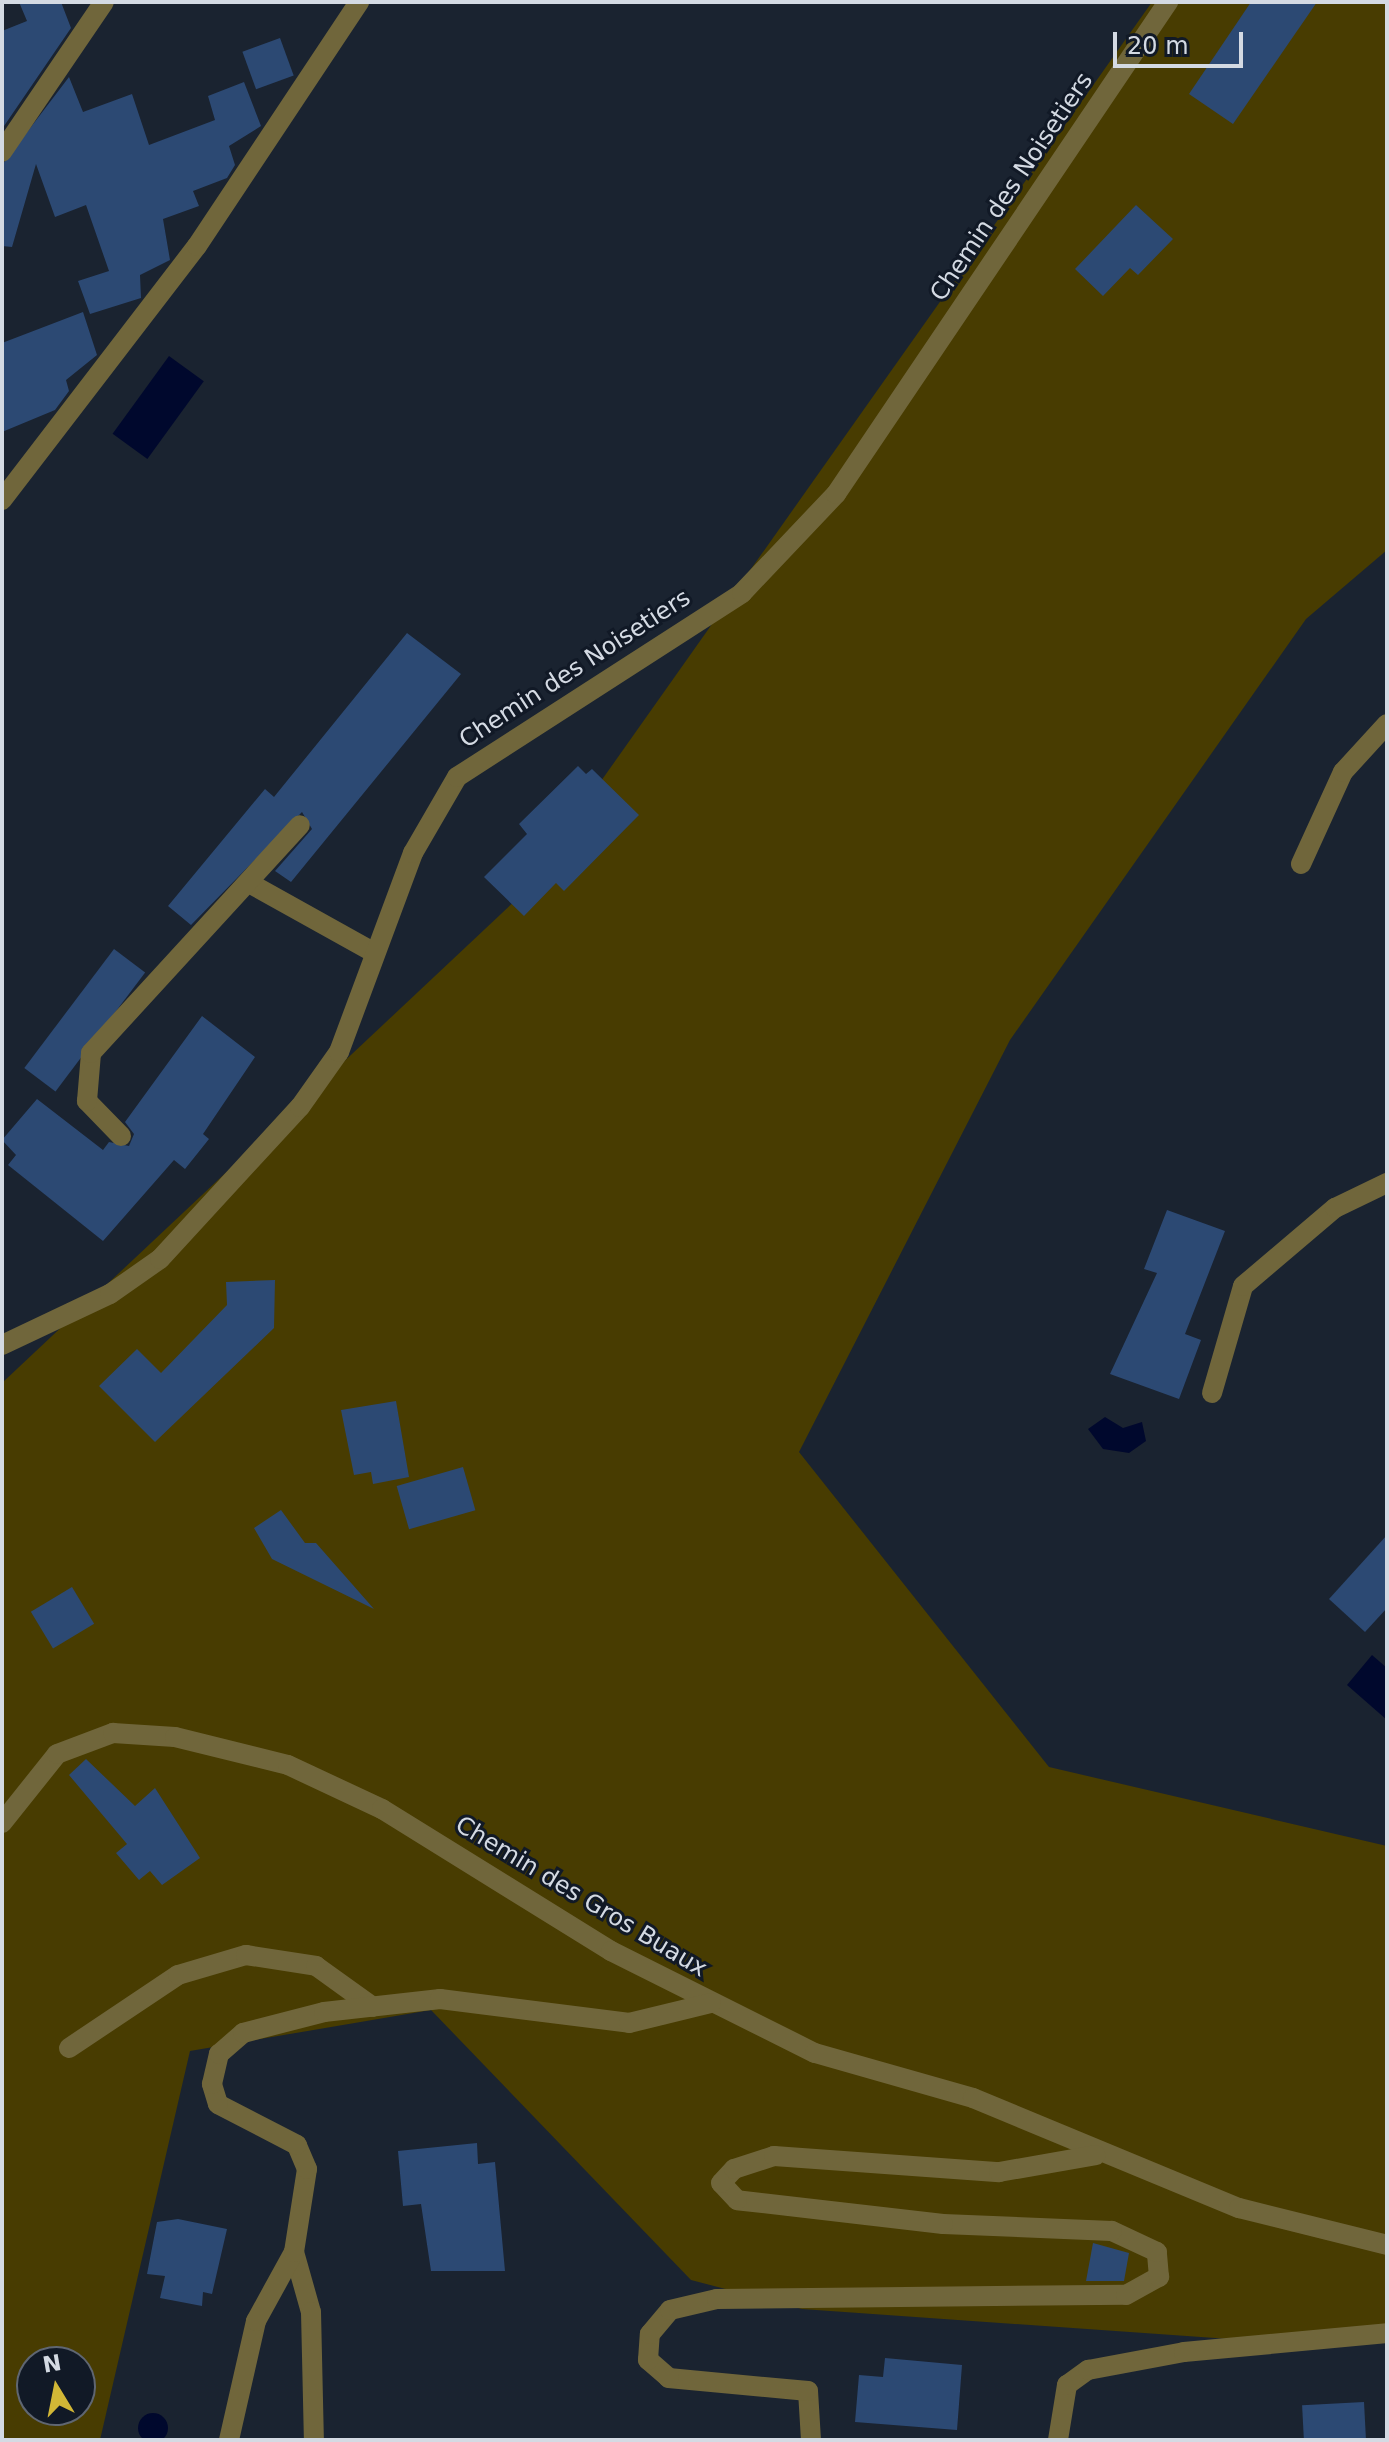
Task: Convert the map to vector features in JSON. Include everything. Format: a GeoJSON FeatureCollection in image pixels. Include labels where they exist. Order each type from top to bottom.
{"type":"FeatureCollection","features":[{"type":"Feature","properties":{"kind":"street"},"geometry":{"type":"LineString","coordinates":[[2,152],[104,2]]}},
{"type":"Feature","properties":{"kind":"street"},"geometry":{"type":"LineString","coordinates":[[2,500],[197,246],[359,2]]}},
{"type":"Feature","properties":{"kind":"street","name":"Chemin des Noisetiers"},"geometry":{"type":"LineString","coordinates":[[2,1345],[110,1294],[160,1259],[300,1107],[339,1052],[425,825],[457,777],[742,593],[836,494],[1168,2]]}},
{"type":"Feature","properties":{"kind":"street"},"geometry":{"type":"LineString","coordinates":[[1301,864],[1343,772],[1387,724]]}},
{"type":"Feature","properties":{"kind":"street"},"geometry":{"type":"LineString","coordinates":[[121,1136],[87,1101],[91,1053],[146,985],[249,883],[300,825]]}},
{"type":"Feature","properties":{"kind":"street"},"geometry":{"type":"LineString","coordinates":[[249,883],[375,953]]}},
{"type":"Feature","properties":{"kind":"street"},"geometry":{"type":"LineString","coordinates":[[1212,1393],[1243,1286],[1335,1208],[1387,1183]]}},
{"type":"Feature","properties":{"kind":"street","name":"Chemin des Gros Buaux"},"geometry":{"type":"LineString","coordinates":[[2,1823],[57,1754],[113,1733],[175,1737],[288,1765],[382,1809],[711,2003],[815,2053],[973,2098],[1096,2155],[1239,2208],[1387,2245]]}},
{"type":"Feature","properties":{"kind":"street"},"geometry":{"type":"LineString","coordinates":[[69,2048],[178,1975],[246,1955],[316,1966],[373,2007]]}},
{"type":"Feature","properties":{"kind":"street"},"geometry":{"type":"LineString","coordinates":[[229,2440],[256,2321],[294,2252],[307,2169],[297,2145],[218,2104],[212,2084],[219,2054],[243,2033],[373,2007],[440,1999],[629,2023],[711,2003]]}},
{"type":"Feature","properties":{"kind":"street"},"geometry":{"type":"LineString","coordinates":[[811,2440],[808,2391],[669,2378],[648,2360],[650,2334],[670,2310],[717,2299],[1126,2295],[1159,2277],[1157,2252],[1112,2231],[943,2224],[737,2200],[721,2183],[734,2169],[774,2156],[999,2172],[1096,2155]]}},
{"type":"Feature","properties":{"kind":"street"},"geometry":{"type":"LineString","coordinates":[[294,2252],[311,2312],[314,2440]]}},
{"type":"Feature","properties":{"kind":"street"},"geometry":{"type":"LineString","coordinates":[[1058,2440],[1067,2385],[1088,2370],[1184,2352],[1387,2333]]}},
{"type":"Feature","properties":{"kind":"shaded area"},"geometry":{"type":"Polygon","coordinates":[[[1152,2],[1387,2],[1387,550],[1306,619],[1010,1040],[799,1452],[1049,1767],[1387,1846],[1387,2343],[1287,2343],[802,2309],[691,2280],[431,2010],[190,2051],[100,2440],[2,2440],[2,1383],[519,897],[1152,2]]]}},
{"type":"Feature","properties":{"kind":"water"},"geometry":{"type":"Polygon","coordinates":[[[169,356],[204,381],[147,459],[113,434],[169,356]]]}},
{"type":"Feature","properties":{"kind":"water"},"geometry":{"type":"Polygon","coordinates":[[[1105,1417],[1123,1428],[1142,1422],[1146,1441],[1129,1453],[1103,1449],[1088,1429],[1105,1417]]]}},
{"type":"Feature","properties":{"kind":"water"},"geometry":{"type":"Polygon","coordinates":[[[1372,1655],[1387,1668],[1387,1720],[1347,1685],[1372,1655]]]}},
{"type":"Feature","properties":{"kind":"water"},"geometry":{"type":"Polygon","coordinates":[[[153,2413],[164,2417],[168,2428],[164,2439],[153,2443],[142,2439],[138,2428],[142,2417],[153,2413]]]}},
{"type":"Feature","properties":{"kind":"building"},"geometry":{"type":"Polygon","coordinates":[[[19,2],[61,2],[71,28],[2,129],[2,31],[27,21],[19,2]]]}},
{"type":"Feature","properties":{"kind":"building"},"geometry":{"type":"Polygon","coordinates":[[[1251,2],[1317,2],[1233,124],[1189,94],[1251,2]]]}},
{"type":"Feature","properties":{"kind":"building"},"geometry":{"type":"Polygon","coordinates":[[[280,38],[294,76],[256,89],[242,52],[280,38]]]}},
{"type":"Feature","properties":{"kind":"building"},"geometry":{"type":"Polygon","coordinates":[[[69,77],[83,112],[132,94],[149,145],[215,120],[208,96],[244,82],[261,126],[229,146],[235,165],[227,178],[193,191],[199,206],[163,219],[170,260],[140,275],[141,298],[90,314],[78,281],[109,271],[86,205],[55,217],[36,164],[12,247],[2,246],[2,165],[69,77]]]}},
{"type":"Feature","properties":{"kind":"building"},"geometry":{"type":"Polygon","coordinates":[[[1136,205],[1173,239],[1138,275],[1130,268],[1103,296],[1075,269],[1136,205]]]}},
{"type":"Feature","properties":{"kind":"building"},"geometry":{"type":"Polygon","coordinates":[[[83,312],[97,355],[66,380],[69,391],[55,410],[2,432],[2,343],[83,312]]]}},
{"type":"Feature","properties":{"kind":"building"},"geometry":{"type":"Polygon","coordinates":[[[407,633],[461,674],[291,882],[275,871],[312,829],[302,812],[191,925],[168,906],[265,789],[274,797],[407,633]]]}},
{"type":"Feature","properties":{"kind":"building"},"geometry":{"type":"Polygon","coordinates":[[[578,766],[586,774],[592,769],[639,815],[564,891],[556,883],[524,916],[484,877],[527,834],[519,824],[578,766]]]}},
{"type":"Feature","properties":{"kind":"building"},"geometry":{"type":"Polygon","coordinates":[[[114,949],[145,972],[55,1091],[24,1068],[114,949]]]}},
{"type":"Feature","properties":{"kind":"building"},"geometry":{"type":"Polygon","coordinates":[[[202,1016],[255,1057],[203,1134],[209,1139],[185,1169],[174,1160],[103,1241],[8,1165],[16,1155],[2,1140],[37,1099],[103,1150],[109,1142],[129,1146],[134,1134],[125,1122],[202,1016]]]}},
{"type":"Feature","properties":{"kind":"building"},"geometry":{"type":"Polygon","coordinates":[[[1167,1210],[1225,1231],[1185,1334],[1201,1340],[1179,1399],[1110,1374],[1157,1273],[1144,1269],[1167,1210]]]}},
{"type":"Feature","properties":{"kind":"building"},"geometry":{"type":"Polygon","coordinates":[[[275,1280],[274,1328],[155,1442],[99,1386],[137,1349],[161,1373],[227,1305],[226,1282],[275,1280]]]}},
{"type":"Feature","properties":{"kind":"building"},"geometry":{"type":"Polygon","coordinates":[[[396,1401],[409,1477],[373,1484],[371,1472],[354,1475],[341,1410],[396,1401]]]}},
{"type":"Feature","properties":{"kind":"building"},"geometry":{"type":"Polygon","coordinates":[[[463,1467],[475,1510],[409,1529],[397,1486],[463,1467]]]}},
{"type":"Feature","properties":{"kind":"building"},"geometry":{"type":"Polygon","coordinates":[[[281,1510],[305,1543],[316,1543],[374,1609],[272,1559],[254,1528],[281,1510]]]}},
{"type":"Feature","properties":{"kind":"building"},"geometry":{"type":"Polygon","coordinates":[[[1387,1535],[1387,1608],[1365,1632],[1329,1599],[1387,1535]]]}},
{"type":"Feature","properties":{"kind":"building"},"geometry":{"type":"Polygon","coordinates":[[[72,1587],[94,1624],[53,1649],[31,1612],[72,1587]]]}},
{"type":"Feature","properties":{"kind":"building"},"geometry":{"type":"Polygon","coordinates":[[[86,1759],[135,1806],[155,1788],[200,1858],[162,1885],[150,1871],[139,1880],[116,1853],[127,1844],[69,1775],[86,1759]]]}},
{"type":"Feature","properties":{"kind":"building"},"geometry":{"type":"Polygon","coordinates":[[[477,2143],[478,2164],[495,2162],[505,2271],[431,2271],[421,2204],[403,2206],[398,2151],[477,2143]]]}},
{"type":"Feature","properties":{"kind":"building"},"geometry":{"type":"Polygon","coordinates":[[[178,2219],[227,2229],[212,2294],[203,2292],[202,2306],[160,2298],[165,2276],[147,2274],[157,2222],[178,2219]]]}},
{"type":"Feature","properties":{"kind":"building"},"geometry":{"type":"Polygon","coordinates":[[[1093,2243],[1129,2253],[1124,2281],[1086,2281],[1093,2243]]]}},
{"type":"Feature","properties":{"kind":"building"},"geometry":{"type":"Polygon","coordinates":[[[885,2358],[962,2365],[957,2430],[855,2422],[859,2375],[883,2377],[885,2358]]]}},
{"type":"Feature","properties":{"kind":"building"},"geometry":{"type":"Polygon","coordinates":[[[1364,2402],[1366,2440],[1304,2440],[1302,2405],[1364,2402]]]}}]}
